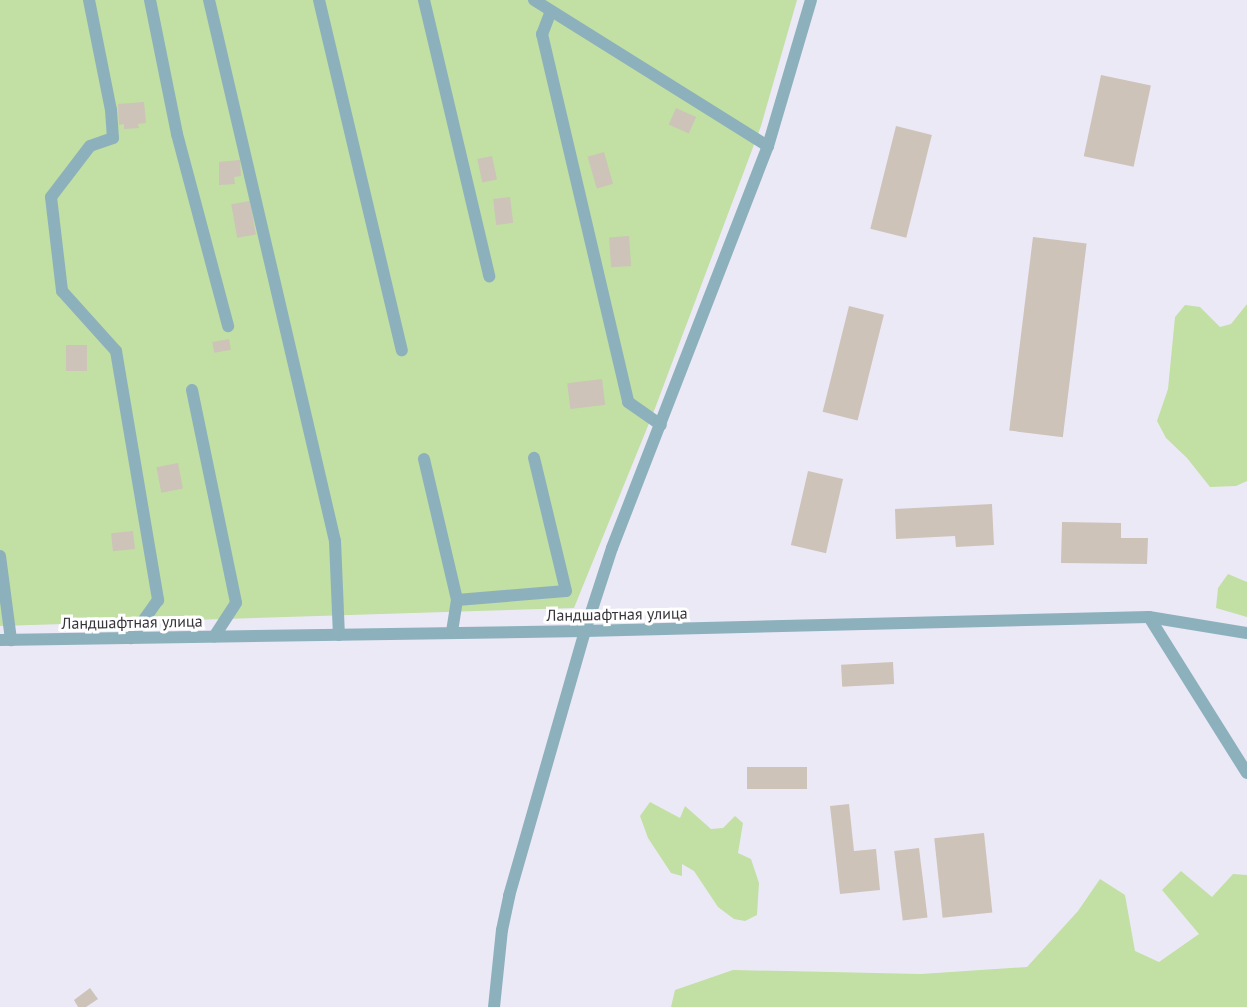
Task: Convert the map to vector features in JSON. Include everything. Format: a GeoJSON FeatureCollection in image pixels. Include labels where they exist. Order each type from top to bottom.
{"type":"FeatureCollection","features":[{"type":"Feature","properties":{"kind":"street"},"geometry":{"type":"LineString","coordinates":[[89,0],[111,110],[113,138],[90,146],[51,197],[62,291],[116,351],[158,600],[131,638]]}},
{"type":"Feature","properties":{"kind":"street"},"geometry":{"type":"LineString","coordinates":[[150,0],[177,134],[228,326]]}},
{"type":"Feature","properties":{"kind":"street"},"geometry":{"type":"LineString","coordinates":[[209,0],[335,541],[339,635]]}},
{"type":"Feature","properties":{"kind":"street"},"geometry":{"type":"LineString","coordinates":[[319,0],[402,350]]}},
{"type":"Feature","properties":{"kind":"street"},"geometry":{"type":"LineString","coordinates":[[424,0],[489,276]]}},
{"type":"Feature","properties":{"kind":"street"},"geometry":{"type":"LineString","coordinates":[[534,0],[768,146]]}},
{"type":"Feature","properties":{"kind":"street"},"geometry":{"type":"LineString","coordinates":[[494,1007],[498,959],[509,896],[585,631],[612,548],[768,146],[811,0]]}},
{"type":"Feature","properties":{"kind":"street"},"geometry":{"type":"LineString","coordinates":[[551,11],[542,34],[628,402],[661,424]]}},
{"type":"Feature","properties":{"kind":"street"},"geometry":{"type":"LineString","coordinates":[[192,390],[236,603],[214,637]]}},
{"type":"Feature","properties":{"kind":"street"},"geometry":{"type":"LineString","coordinates":[[457,600],[566,591],[534,458]]}},
{"type":"Feature","properties":{"kind":"street"},"geometry":{"type":"LineString","coordinates":[[424,459],[457,600],[452,632]]}},
{"type":"Feature","properties":{"kind":"street"},"geometry":{"type":"LineString","coordinates":[[0,556],[5,640]]}},
{"type":"Feature","properties":{"kind":"street"},"geometry":{"type":"LineString","coordinates":[[1149,617],[1247,772]]}},
{"type":"Feature","properties":{"kind":"street","name":"Ландшафтная улица"},"geometry":{"type":"LineString","coordinates":[[5,640],[585,631],[1149,617],[1243,633]]}},
{"type":"Feature","properties":{"kind":"green space"},"geometry":{"type":"Polygon","coordinates":[[[0,0],[797,0],[761,126],[654,411],[574,608],[0,626],[0,0]]]}},
{"type":"Feature","properties":{"kind":"green space"},"geometry":{"type":"Polygon","coordinates":[[[1247,304],[1247,481],[1236,486],[1210,487],[1187,458],[1166,438],[1157,421],[1168,389],[1175,317],[1185,305],[1200,307],[1220,327],[1231,324],[1247,304]]]}},
{"type":"Feature","properties":{"kind":"green space"},"geometry":{"type":"Polygon","coordinates":[[[1228,574],[1247,582],[1247,617],[1216,608],[1218,588],[1228,574]]]}},
{"type":"Feature","properties":{"kind":"green space"},"geometry":{"type":"Polygon","coordinates":[[[650,802],[680,818],[685,806],[711,829],[723,828],[735,816],[743,823],[738,853],[751,859],[759,883],[757,915],[745,921],[734,919],[718,907],[694,871],[682,864],[682,876],[671,873],[648,838],[640,816],[650,802]]]}},
{"type":"Feature","properties":{"kind":"green space"},"geometry":{"type":"Polygon","coordinates":[[[1181,871],[1212,897],[1233,874],[1247,875],[1247,1007],[671,1007],[675,990],[733,970],[921,974],[1027,967],[1078,911],[1100,879],[1125,895],[1135,951],[1159,962],[1199,934],[1162,890],[1181,871]]]}},
{"type":"Feature","properties":{"kind":"building"},"geometry":{"type":"Polygon","coordinates":[[[1101,75],[1151,86],[1134,167],[1084,156],[1101,75]]]}},
{"type":"Feature","properties":{"kind":"building"},"geometry":{"type":"Polygon","coordinates":[[[144,102],[146,123],[138,124],[139,128],[124,129],[124,124],[119,125],[118,104],[144,102]]]}},
{"type":"Feature","properties":{"kind":"building"},"geometry":{"type":"Polygon","coordinates":[[[676,108],[696,117],[689,133],[669,124],[676,108]]]}},
{"type":"Feature","properties":{"kind":"building"},"geometry":{"type":"Polygon","coordinates":[[[896,126],[932,135],[906,238],[870,229],[896,126]]]}},
{"type":"Feature","properties":{"kind":"building"},"geometry":{"type":"Polygon","coordinates":[[[604,152],[613,184],[597,188],[588,157],[604,152]]]}},
{"type":"Feature","properties":{"kind":"building"},"geometry":{"type":"Polygon","coordinates":[[[492,156],[497,179],[482,183],[477,159],[492,156]]]}},
{"type":"Feature","properties":{"kind":"building"},"geometry":{"type":"Polygon","coordinates":[[[240,160],[241,176],[234,177],[235,184],[219,185],[219,162],[240,160]]]}},
{"type":"Feature","properties":{"kind":"building"},"geometry":{"type":"Polygon","coordinates":[[[510,197],[513,223],[496,225],[493,199],[510,197]]]}},
{"type":"Feature","properties":{"kind":"building"},"geometry":{"type":"Polygon","coordinates":[[[250,201],[256,234],[237,238],[231,204],[250,201]]]}},
{"type":"Feature","properties":{"kind":"building"},"geometry":{"type":"Polygon","coordinates":[[[629,236],[631,266],[611,267],[609,237],[629,236]]]}},
{"type":"Feature","properties":{"kind":"building"},"geometry":{"type":"Polygon","coordinates":[[[1033,237],[1087,244],[1063,437],[1009,431],[1033,237]]]}},
{"type":"Feature","properties":{"kind":"building"},"geometry":{"type":"Polygon","coordinates":[[[849,306],[884,315],[858,420],[823,412],[849,306]]]}},
{"type":"Feature","properties":{"kind":"building"},"geometry":{"type":"Polygon","coordinates":[[[229,339],[231,350],[214,353],[212,342],[229,339]]]}},
{"type":"Feature","properties":{"kind":"building"},"geometry":{"type":"Polygon","coordinates":[[[66,345],[87,345],[87,371],[66,371],[66,345]]]}},
{"type":"Feature","properties":{"kind":"building"},"geometry":{"type":"Polygon","coordinates":[[[602,379],[605,405],[570,409],[567,383],[602,379]]]}},
{"type":"Feature","properties":{"kind":"building"},"geometry":{"type":"Polygon","coordinates":[[[178,463],[183,489],[161,493],[156,467],[178,463]]]}},
{"type":"Feature","properties":{"kind":"building"},"geometry":{"type":"Polygon","coordinates":[[[808,471],[843,479],[826,553],[791,545],[808,471]]]}},
{"type":"Feature","properties":{"kind":"building"},"geometry":{"type":"Polygon","coordinates":[[[992,504],[994,545],[956,547],[955,536],[896,539],[895,509],[992,504]]]}},
{"type":"Feature","properties":{"kind":"building"},"geometry":{"type":"Polygon","coordinates":[[[1062,522],[1121,523],[1121,538],[1148,538],[1147,564],[1061,563],[1062,522]]]}},
{"type":"Feature","properties":{"kind":"building"},"geometry":{"type":"Polygon","coordinates":[[[133,531],[135,549],[113,551],[111,533],[133,531]]]}},
{"type":"Feature","properties":{"kind":"building"},"geometry":{"type":"Polygon","coordinates":[[[893,662],[894,684],[842,687],[841,665],[893,662]]]}},
{"type":"Feature","properties":{"kind":"building"},"geometry":{"type":"Polygon","coordinates":[[[747,767],[807,767],[807,789],[747,789],[747,767]]]}},
{"type":"Feature","properties":{"kind":"building"},"geometry":{"type":"Polygon","coordinates":[[[849,804],[854,851],[876,849],[880,890],[840,894],[830,806],[849,804]]]}},
{"type":"Feature","properties":{"kind":"building"},"geometry":{"type":"Polygon","coordinates":[[[984,833],[992,913],[943,918],[934,838],[984,833]]]}},
{"type":"Feature","properties":{"kind":"building"},"geometry":{"type":"Polygon","coordinates":[[[919,848],[928,917],[903,921],[894,851],[919,848]]]}},
{"type":"Feature","properties":{"kind":"building"},"geometry":{"type":"Polygon","coordinates":[[[90,988],[98,999],[86,1007],[78,1007],[74,1000],[90,988]]]}}]}
